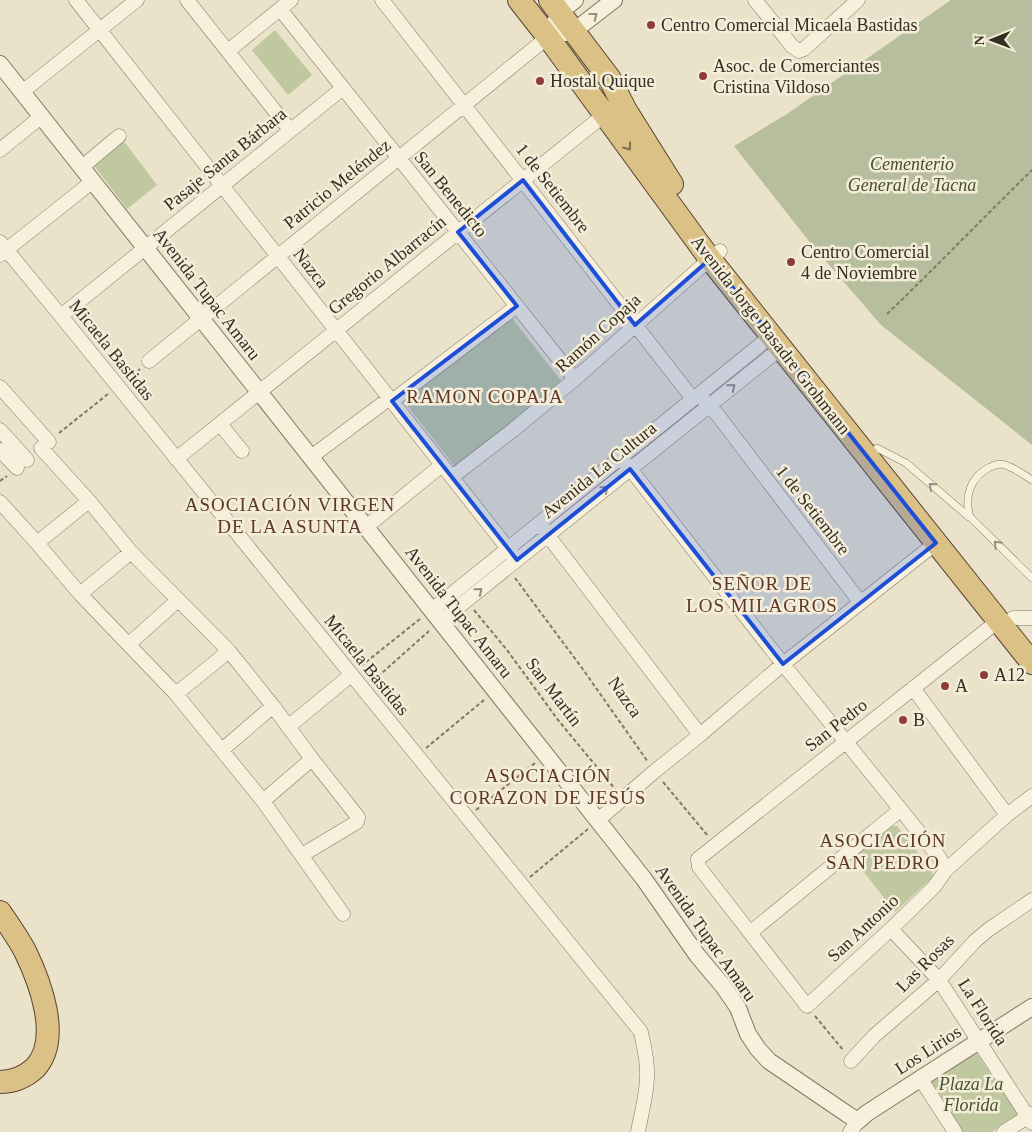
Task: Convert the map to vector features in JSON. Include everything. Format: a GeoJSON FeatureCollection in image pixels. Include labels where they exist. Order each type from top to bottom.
{"type":"FeatureCollection","features":[{"type":"Feature","properties":{"kind":"highway","name":"Avenida Jorge Basadre Grohmann"},"geometry":{"type":"LineString","coordinates":[[519,0],[548,37],[613,108],[776,342],[936,543],[1014,619],[1032,663]]}},
{"type":"Feature","properties":{"kind":"highway","name":"Avenida Jorge Basadre Grohmann"},"geometry":{"type":"LineString","coordinates":[[561,4],[574,31],[610,79],[613,108]]}},
{"type":"Feature","properties":{"kind":"highway","name":"Avenida Jorge Basadre Grohmann"},"geometry":{"type":"LineString","coordinates":[[715,255],[877,448],[1032,643]]}},
{"type":"Feature","properties":{"kind":"highway"},"geometry":{"type":"LineString","coordinates":[[0,912],[24,950],[32,968],[43,1002],[48,1035],[45,1052],[36,1066],[23,1077],[0,1082]]}},
{"type":"Feature","properties":{"kind":"street","name":"Nazca"},"geometry":{"type":"LineString","coordinates":[[76,0],[508,548],[512,564]]}},
{"type":"Feature","properties":{"kind":"street"},"geometry":{"type":"LineString","coordinates":[[22,92],[137,0]]}},
{"type":"Feature","properties":{"kind":"street"},"geometry":{"type":"LineString","coordinates":[[187,0],[290,130]]}},
{"type":"Feature","properties":{"kind":"street"},"geometry":{"type":"LineString","coordinates":[[228,51],[291,0]]}},
{"type":"Feature","properties":{"kind":"street","name":"1 de Setiembre"},"geometry":{"type":"LineString","coordinates":[[382,0],[635,325],[696,397],[710,405],[860,602]]}},
{"type":"Feature","properties":{"kind":"street"},"geometry":{"type":"LineString","coordinates":[[548,37],[574,31],[614,0]]}},
{"type":"Feature","properties":{"kind":"street"},"geometry":{"type":"LineString","coordinates":[[755,0],[792,46],[799,51],[804,49],[857,0]]}},
{"type":"Feature","properties":{"kind":"street"},"geometry":{"type":"LineString","coordinates":[[548,37],[561,4]]}},
{"type":"Feature","properties":{"kind":"street","name":"San Benedicto"},"geometry":{"type":"LineString","coordinates":[[280,9],[575,379]]}},
{"type":"Feature","properties":{"kind":"street","name":"Patricio Meléndez"},"geometry":{"type":"LineString","coordinates":[[149,361],[548,37]]}},
{"type":"Feature","properties":{"kind":"street","name":"Avenida Tupac Amaru"},"geometry":{"type":"LineString","coordinates":[[0,64],[644,879],[697,955],[723,986],[738,1008],[748,1034],[758,1049],[769,1061],[854,1126]]}},
{"type":"Feature","properties":{"kind":"street","name":"Pasaje Santa Bárbara"},"geometry":{"type":"LineString","coordinates":[[61,316],[342,88]]}},
{"type":"Feature","properties":{"kind":"street","name":"Gregorio Albarracín"},"geometry":{"type":"LineString","coordinates":[[176,459],[613,108]]}},
{"type":"Feature","properties":{"kind":"street"},"geometry":{"type":"LineString","coordinates":[[0,150],[42,116]]}},
{"type":"Feature","properties":{"kind":"street"},"geometry":{"type":"LineString","coordinates":[[82,167],[119,136]]}},
{"type":"Feature","properties":{"kind":"street"},"geometry":{"type":"LineString","coordinates":[[2,249],[93,181]]}},
{"type":"Feature","properties":{"kind":"street","name":"Micaela Bastidas"},"geometry":{"type":"LineString","coordinates":[[2,249],[61,316],[641,1032],[648,1075],[638,1132]]}},
{"type":"Feature","properties":{"kind":"street","name":"Ramón Copaja"},"geometry":{"type":"LineString","coordinates":[[452,477],[575,379],[715,255]]}},
{"type":"Feature","properties":{"kind":"street"},"geometry":{"type":"LineString","coordinates":[[311,457],[517,306]]}},
{"type":"Feature","properties":{"kind":"street","name":"Avenida La Cultura"},"geometry":{"type":"LineString","coordinates":[[436,616],[508,548],[696,397],[776,342]]}},
{"type":"Feature","properties":{"kind":"street","name":"Avenida La Cultura"},"geometry":{"type":"LineString","coordinates":[[436,616],[466,600],[710,405],[776,342]]}},
{"type":"Feature","properties":{"kind":"street"},"geometry":{"type":"LineString","coordinates":[[0,387],[131,552],[229,651],[358,817],[357,822],[302,855]]}},
{"type":"Feature","properties":{"kind":"street"},"geometry":{"type":"LineString","coordinates":[[220,424],[242,451]]}},
{"type":"Feature","properties":{"kind":"street"},"geometry":{"type":"LineString","coordinates":[[0,430],[22,464]]}},
{"type":"Feature","properties":{"kind":"street"},"geometry":{"type":"LineString","coordinates":[[0,450],[22,464]]}},
{"type":"Feature","properties":{"kind":"street"},"geometry":{"type":"LineString","coordinates":[[621,457],[845,742],[939,857],[946,870]]}},
{"type":"Feature","properties":{"kind":"street"},"geometry":{"type":"LineString","coordinates":[[366,527],[442,465]]}},
{"type":"Feature","properties":{"kind":"street"},"geometry":{"type":"LineString","coordinates":[[38,543],[89,501]]}},
{"type":"Feature","properties":{"kind":"street"},"geometry":{"type":"LineString","coordinates":[[0,502],[38,543],[80,594],[176,694],[263,801],[344,914]]}},
{"type":"Feature","properties":{"kind":"street"},"geometry":{"type":"LineString","coordinates":[[539,524],[700,735]]}},
{"type":"Feature","properties":{"kind":"street"},"geometry":{"type":"LineString","coordinates":[[598,820],[783,664],[936,543]]}},
{"type":"Feature","properties":{"kind":"street"},"geometry":{"type":"LineString","coordinates":[[80,594],[131,552]]}},
{"type":"Feature","properties":{"kind":"street"},"geometry":{"type":"LineString","coordinates":[[129,644],[178,600]]}},
{"type":"Feature","properties":{"kind":"street","name":"San Pedro"},"geometry":{"type":"LineString","coordinates":[[751,932],[704,874],[699,867],[698,859],[913,688],[1014,619]]}},
{"type":"Feature","properties":{"kind":"street"},"geometry":{"type":"LineString","coordinates":[[176,694],[229,651]]}},
{"type":"Feature","properties":{"kind":"street"},"geometry":{"type":"LineString","coordinates":[[288,727],[351,675]]}},
{"type":"Feature","properties":{"kind":"street"},"geometry":{"type":"LineString","coordinates":[[913,688],[1007,815]]}},
{"type":"Feature","properties":{"kind":"street"},"geometry":{"type":"LineString","coordinates":[[222,750],[273,706]]}},
{"type":"Feature","properties":{"kind":"street"},"geometry":{"type":"LineString","coordinates":[[263,801],[312,759]]}},
{"type":"Feature","properties":{"kind":"street","name":"San Antonio"},"geometry":{"type":"LineString","coordinates":[[807,1006],[892,929],[934,887],[946,870],[1007,815],[1032,796]]}},
{"type":"Feature","properties":{"kind":"street"},"geometry":{"type":"LineString","coordinates":[[807,1006],[751,932],[900,810]]}},
{"type":"Feature","properties":{"kind":"street","name":"Las Rosas"},"geometry":{"type":"LineString","coordinates":[[851,1061],[874,1036],[940,980],[975,941],[1032,900]]}},
{"type":"Feature","properties":{"kind":"street","name":"La Florida"},"geometry":{"type":"LineString","coordinates":[[892,929],[940,980],[1031,1118]]}},
{"type":"Feature","properties":{"kind":"street","name":"Los Lirios"},"geometry":{"type":"LineString","coordinates":[[854,1126],[867,1113],[1032,1007]]}},
{"type":"Feature","properties":{"kind":"street"},"geometry":{"type":"LineString","coordinates":[[920,1078],[955,1132]]}},
{"type":"Feature","properties":{"kind":"street"},"geometry":{"type":"LineString","coordinates":[[1004,1132],[1031,1118]]}},
{"type":"Feature","properties":{"kind":"lane"},"geometry":{"type":"LineString","coordinates":[[877,448],[906,463],[970,517],[1032,578]]}},
{"type":"Feature","properties":{"kind":"lane"},"geometry":{"type":"LineString","coordinates":[[970,517],[967,505],[968,492],[975,479],[986,469],[1001,464],[1016,469],[1032,480]]}},
{"type":"Feature","properties":{"kind":"path"},"geometry":{"type":"LineString","coordinates":[[887,314],[1032,170]]}},
{"type":"Feature","properties":{"kind":"path"},"geometry":{"type":"LineString","coordinates":[[45,445],[149,361]]}},
{"type":"Feature","properties":{"kind":"path"},"geometry":{"type":"LineString","coordinates":[[0,481],[22,464]]}},
{"type":"Feature","properties":{"kind":"path","name":"Nazca"},"geometry":{"type":"LineString","coordinates":[[512,564],[582,668],[655,771],[716,845]]}},
{"type":"Feature","properties":{"kind":"path","name":"San Martín"},"geometry":{"type":"LineString","coordinates":[[466,600],[558,720],[623,799]]}},
{"type":"Feature","properties":{"kind":"path"},"geometry":{"type":"LineString","coordinates":[[351,675],[436,616]]}},
{"type":"Feature","properties":{"kind":"path"},"geometry":{"type":"LineString","coordinates":[[363,690],[436,616]]}},
{"type":"Feature","properties":{"kind":"path"},"geometry":{"type":"LineString","coordinates":[[417,756],[496,691]]}},
{"type":"Feature","properties":{"kind":"path"},"geometry":{"type":"LineString","coordinates":[[466,818],[546,754]]}},
{"type":"Feature","properties":{"kind":"path"},"geometry":{"type":"LineString","coordinates":[[521,885],[598,820]]}},
{"type":"Feature","properties":{"kind":"path"},"geometry":{"type":"LineString","coordinates":[[807,1006],[851,1061]]}},
{"type":"Feature","properties":{"kind":"highlighted area"},"geometry":{"type":"Polygon","coordinates":[[[523,180],[635,325],[710,259],[936,543],[783,664],[630,469],[517,560],[392,401],[517,306],[458,232],[523,180]]]}},
{"type":"Feature","properties":{"kind":"green space","name":"Cementerio General de Tacna"},"geometry":{"type":"Polygon","coordinates":[[[951,0],[1032,0],[1032,445],[881,325],[812,245],[734,146],[787,114],[951,0]]]}},
{"type":"Feature","properties":{"kind":"green space"},"geometry":{"type":"Polygon","coordinates":[[[275,30],[312,75],[288,95],[252,50],[275,30]]]}},
{"type":"Feature","properties":{"kind":"green space"},"geometry":{"type":"Polygon","coordinates":[[[570,43],[610,93],[626,131],[565,45],[570,43]]]}},
{"type":"Feature","properties":{"kind":"green space"},"geometry":{"type":"Polygon","coordinates":[[[123,140],[157,185],[127,209],[92,163],[123,140]]]}},
{"type":"Feature","properties":{"kind":"green space"},"geometry":{"type":"Polygon","coordinates":[[[511,317],[562,382],[562,386],[455,467],[403,400],[511,317]]]}},
{"type":"Feature","properties":{"kind":"green space"},"geometry":{"type":"Polygon","coordinates":[[[891,826],[897,826],[932,871],[933,877],[895,912],[853,858],[891,826]]]}},
{"type":"Feature","properties":{"kind":"green space","name":"Plaza La Florida"},"geometry":{"type":"Polygon","coordinates":[[[976,1052],[1018,1114],[992,1132],[962,1132],[930,1082],[976,1052]]]}},
{"type":"Feature","properties":{"kind":"place","name":"Centro Comercial Micaela Bastidas"},"geometry":{"type":"Point","coordinates":[651,25]}},
{"type":"Feature","properties":{"kind":"place","name":"Asoc. de Comerciantes Cristina Vildoso"},"geometry":{"type":"Point","coordinates":[703,76]}},
{"type":"Feature","properties":{"kind":"place","name":"Hostal Quique"},"geometry":{"type":"Point","coordinates":[540,81]}},
{"type":"Feature","properties":{"kind":"place","name":"Centro Comercial 4 de Noviembre"},"geometry":{"type":"Point","coordinates":[791,262]}},
{"type":"Feature","properties":{"kind":"place","name":"A12"},"geometry":{"type":"Point","coordinates":[984,675]}},
{"type":"Feature","properties":{"kind":"place","name":"A"},"geometry":{"type":"Point","coordinates":[945,686]}},
{"type":"Feature","properties":{"kind":"place","name":"B"},"geometry":{"type":"Point","coordinates":[903,720]}},
{"type":"Feature","properties":{"kind":"district","name":"RAMON COPAJA"},"geometry":{"type":"Point","coordinates":[485,396]}},
{"type":"Feature","properties":{"kind":"district","name":"ASOCIACIÓN VIRGEN DE LA ASUNTA"},"geometry":{"type":"Point","coordinates":[290,515]}},
{"type":"Feature","properties":{"kind":"district","name":"SEÑOR DE LOS MILAGROS"},"geometry":{"type":"Point","coordinates":[762,594]}},
{"type":"Feature","properties":{"kind":"district","name":"ASOCIACIÓN CORAZON DE JESÚS"},"geometry":{"type":"Point","coordinates":[548,786]}},
{"type":"Feature","properties":{"kind":"district","name":"ASOCIACIÓN SAN PEDRO"},"geometry":{"type":"Point","coordinates":[883,851]}}]}
